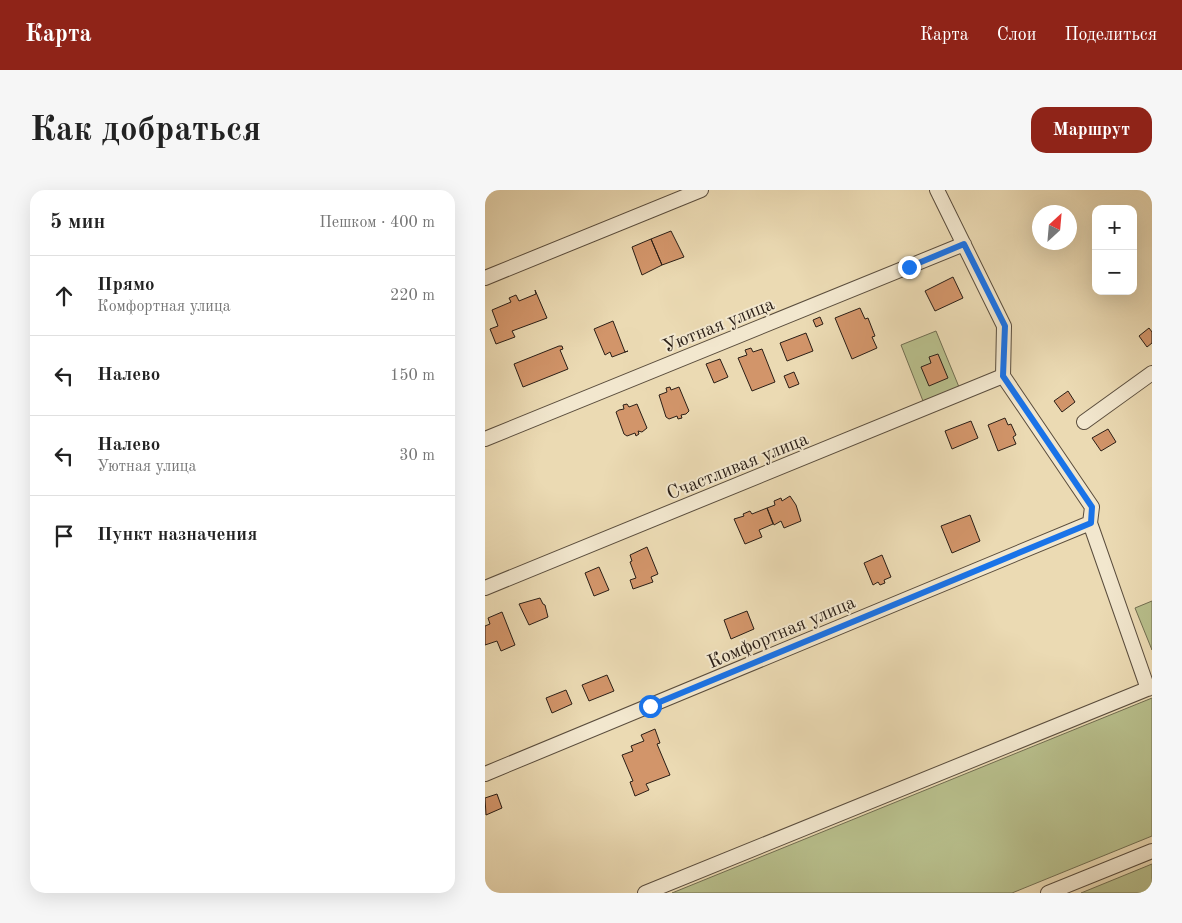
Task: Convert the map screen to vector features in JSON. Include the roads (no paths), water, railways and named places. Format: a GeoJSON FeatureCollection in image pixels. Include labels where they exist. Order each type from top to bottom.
{"type":"FeatureCollection","features":[{"type":"Feature","properties":{"kind":"street"},"geometry":{"type":"LineString","coordinates":[[485,278],[701,190]]}},
{"type":"Feature","properties":{"kind":"street"},"geometry":{"type":"LineString","coordinates":[[645,893],[1150,688],[1091,523],[1092,507],[1003,376],[1005,326],[937,190]]}},
{"type":"Feature","properties":{"kind":"street","name":"Уютная улица"},"geometry":{"type":"LineString","coordinates":[[485,439],[964,244]]}},
{"type":"Feature","properties":{"kind":"street"},"geometry":{"type":"LineString","coordinates":[[1084,422],[1152,373]]}},
{"type":"Feature","properties":{"kind":"street","name":"Счастливая улица"},"geometry":{"type":"LineString","coordinates":[[485,588],[1003,376]]}},
{"type":"Feature","properties":{"kind":"street","name":"Комфортная улица"},"geometry":{"type":"LineString","coordinates":[[485,774],[1091,523]]}},
{"type":"Feature","properties":{"kind":"street"},"geometry":{"type":"LineString","coordinates":[[1048,893],[1152,851]]}}]}
